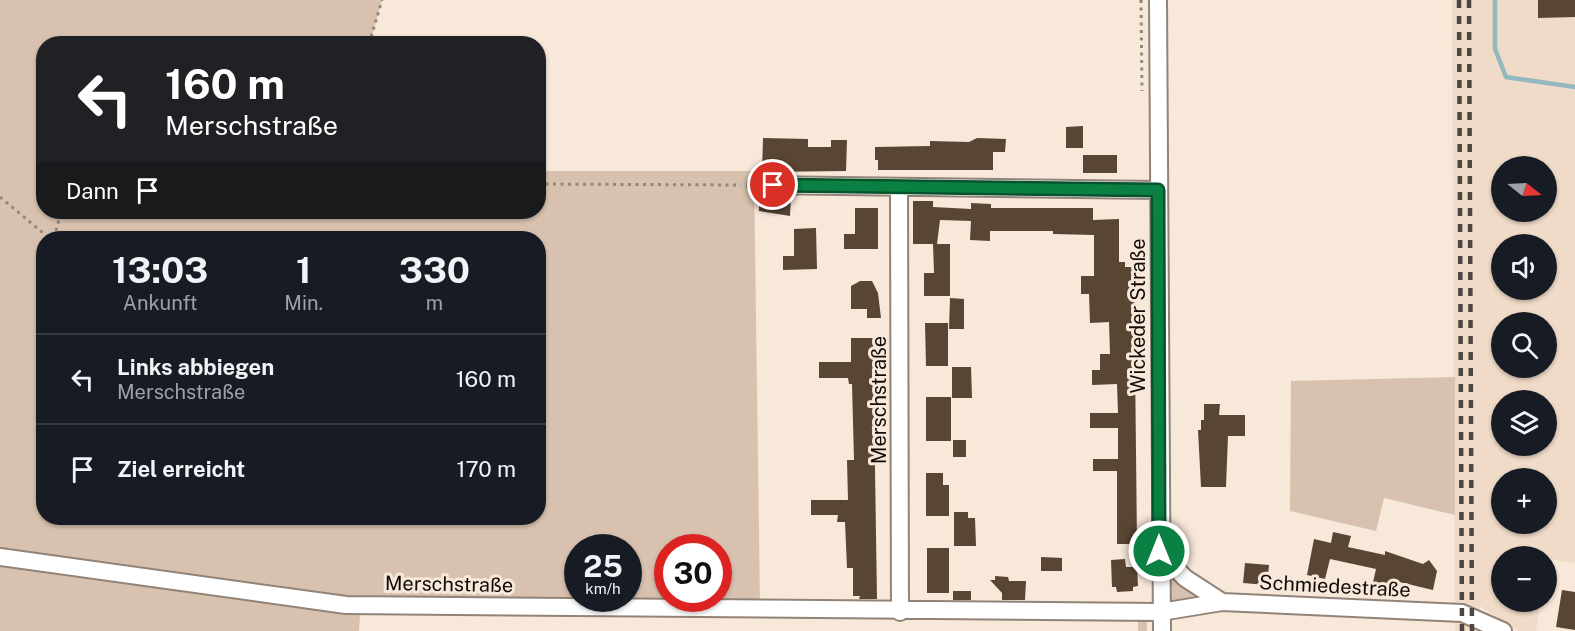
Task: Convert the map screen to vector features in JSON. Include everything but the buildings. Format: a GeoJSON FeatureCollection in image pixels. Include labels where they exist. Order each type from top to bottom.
{"type":"FeatureCollection","features":[{"type":"Feature","properties":{"kind":"street","name":"Wickeder Straße"},"geometry":{"type":"LineString","coordinates":[[1158,0],[1161,631]]}},
{"type":"Feature","properties":{"kind":"street"},"geometry":{"type":"LineString","coordinates":[[756,185],[1158,190]]}},
{"type":"Feature","properties":{"kind":"street","name":"Merschstraße"},"geometry":{"type":"LineString","coordinates":[[899,188],[900,612]]}},
{"type":"Feature","properties":{"kind":"street"},"geometry":{"type":"LineString","coordinates":[[1159,551],[1185,578],[1222,602]]}},
{"type":"Feature","properties":{"kind":"street","name":"Merschstraße"},"geometry":{"type":"LineString","coordinates":[[0,557],[346,605],[900,612],[1161,612]]}},
{"type":"Feature","properties":{"kind":"street","name":"Schmiedestraße"},"geometry":{"type":"LineString","coordinates":[[1161,612],[1222,602],[1462,613],[1503,631]]}},
{"type":"Feature","properties":{"kind":"path"},"geometry":{"type":"LineString","coordinates":[[371,36],[382,0]]}},
{"type":"Feature","properties":{"kind":"path"},"geometry":{"type":"LineString","coordinates":[[546,184],[756,185]]}},
{"type":"Feature","properties":{"kind":"path"},"geometry":{"type":"LineString","coordinates":[[0,197],[41,231]]}},
{"type":"Feature","properties":{"kind":"shaded area"},"geometry":{"type":"Polygon","coordinates":[[[0,0],[382,0],[372,36],[36,36],[36,219],[546,219],[546,171],[754,171],[760,605],[1147,605],[1147,631],[1138,631],[1138,620],[515,613],[360,615],[359,631],[0,631],[0,0]]]}},
{"type":"Feature","properties":{"kind":"shaded area"},"geometry":{"type":"Polygon","coordinates":[[[1452,0],[1575,0],[1575,563],[1557,560],[1557,546],[1491,546],[1491,612],[1539,612],[1536,631],[1518,631],[1480,606],[1479,631],[1455,631],[1452,0]]]}},
{"type":"Feature","properties":{"kind":"shaded area"},"geometry":{"type":"Polygon","coordinates":[[[1455,377],[1455,515],[1384,498],[1376,531],[1290,511],[1291,381],[1455,377]]]}},
{"type":"Feature","properties":{"kind":"shaded area"},"geometry":{"type":"Polygon","coordinates":[[[1167,567],[1203,599],[1172,603],[1168,598],[1167,567]]]}},
{"type":"Feature","properties":{"kind":"waterway"},"geometry":{"type":"LineString","coordinates":[[1495,0],[1495,49],[1506,77],[1575,87]]}},
{"type":"Feature","properties":{"kind":"railway"},"geometry":{"type":"LineString","coordinates":[[1459,0],[1462,631]]}},
{"type":"Feature","properties":{"kind":"railway"},"geometry":{"type":"LineString","coordinates":[[1469,0],[1472,631]]}},
{"type":"Feature","properties":{"kind":"route"},"geometry":{"type":"LineString","coordinates":[[773,185],[1158,190],[1159,551]]}}]}
